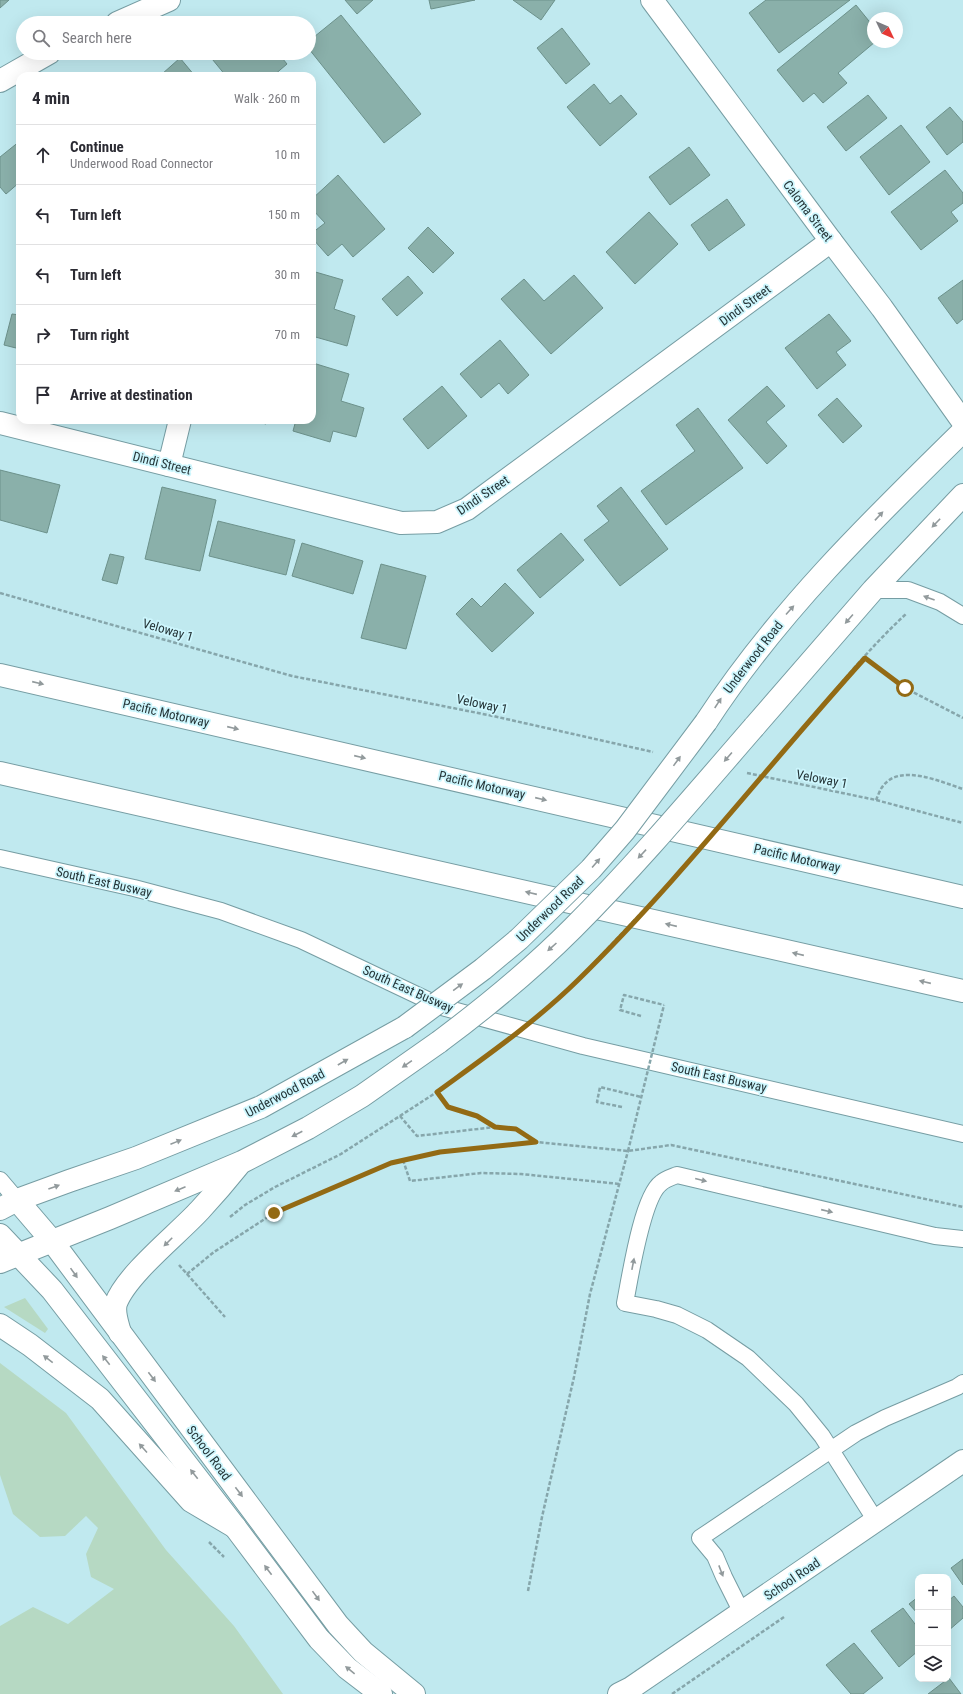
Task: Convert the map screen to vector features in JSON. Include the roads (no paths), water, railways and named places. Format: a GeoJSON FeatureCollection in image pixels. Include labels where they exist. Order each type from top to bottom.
{"type":"FeatureCollection","features":[{"type":"Feature","properties":{"kind":"main road"},"geometry":{"type":"LineString","coordinates":[[133,16],[169,0]]}},
{"type":"Feature","properties":{"kind":"main road","name":"Caloma Street"},"geometry":{"type":"LineString","coordinates":[[652,0],[882,308],[963,422]]}},
{"type":"Feature","properties":{"kind":"main road"},"geometry":{"type":"LineString","coordinates":[[0,81],[37,60]]}},
{"type":"Feature","properties":{"kind":"main road","name":"Dindi Street"},"geometry":{"type":"LineString","coordinates":[[0,423],[401,523],[437,522],[467,509],[831,241]]}},
{"type":"Feature","properties":{"kind":"main road"},"geometry":{"type":"LineString","coordinates":[[169,465],[179,424]]}},
{"type":"Feature","properties":{"kind":"main road","name":"Underwood Road"},"geometry":{"type":"LineString","coordinates":[[9,1204],[136,1158],[262,1107],[405,1027],[483,969],[519,939],[591,869],[624,830],[706,722],[730,684],[771,632],[816,581],[893,499],[963,431]]}},
{"type":"Feature","properties":{"kind":"main road"},"geometry":{"type":"LineString","coordinates":[[10,1258],[242,1162],[308,1128],[362,1096],[465,1023],[572,929],[650,846],[873,590],[963,495]]}},
{"type":"Feature","properties":{"kind":"main road","name":"Pacific Motorway"},"geometry":{"type":"LineString","coordinates":[[0,675],[963,897]]}},
{"type":"Feature","properties":{"kind":"main road"},"geometry":{"type":"LineString","coordinates":[[0,773],[963,991]]}},
{"type":"Feature","properties":{"kind":"main road"},"geometry":{"type":"LineString","coordinates":[[120,1333],[116,1317],[116,1304],[124,1289],[148,1261],[200,1210],[242,1162]]}},
{"type":"Feature","properties":{"kind":"main road","name":"School Road"},"geometry":{"type":"LineString","coordinates":[[9,1204],[52,1241],[338,1625],[363,1652],[414,1694]]}},
{"type":"Feature","properties":{"kind":"main road","name":"School Road"},"geometry":{"type":"LineString","coordinates":[[0,1236],[10,1258],[52,1290],[235,1527],[319,1639],[347,1668],[381,1694]]}},
{"type":"Feature","properties":{"kind":"main road"},"geometry":{"type":"LineString","coordinates":[[0,1325],[100,1399],[191,1501],[235,1527]]}},
{"type":"Feature","properties":{"kind":"main road","name":"School Road"},"geometry":{"type":"LineString","coordinates":[[618,1694],[630,1688],[742,1613],[963,1461]]}},
{"type":"Feature","properties":{"kind":"lane"},"geometry":{"type":"LineString","coordinates":[[873,590],[908,590],[940,602],[963,616]]}},
{"type":"Feature","properties":{"kind":"lane","name":"South East Busway"},"geometry":{"type":"LineString","coordinates":[[0,858],[134,888],[221,911],[301,940],[442,1007],[524,1031],[582,1046],[963,1134]]}},
{"type":"Feature","properties":{"kind":"lane"},"geometry":{"type":"LineString","coordinates":[[876,1521],[822,1436],[796,1404],[748,1358],[707,1330],[676,1315],[656,1309],[625,1303],[640,1232],[650,1200],[660,1183],[677,1175],[935,1236],[963,1239]]}},
{"type":"Feature","properties":{"kind":"lane"},"geometry":{"type":"LineString","coordinates":[[0,1180],[9,1204]]}},
{"type":"Feature","properties":{"kind":"lane"},"geometry":{"type":"LineString","coordinates":[[742,1613],[724,1577],[716,1556],[700,1538],[856,1434],[885,1418],[963,1383]]}}]}
